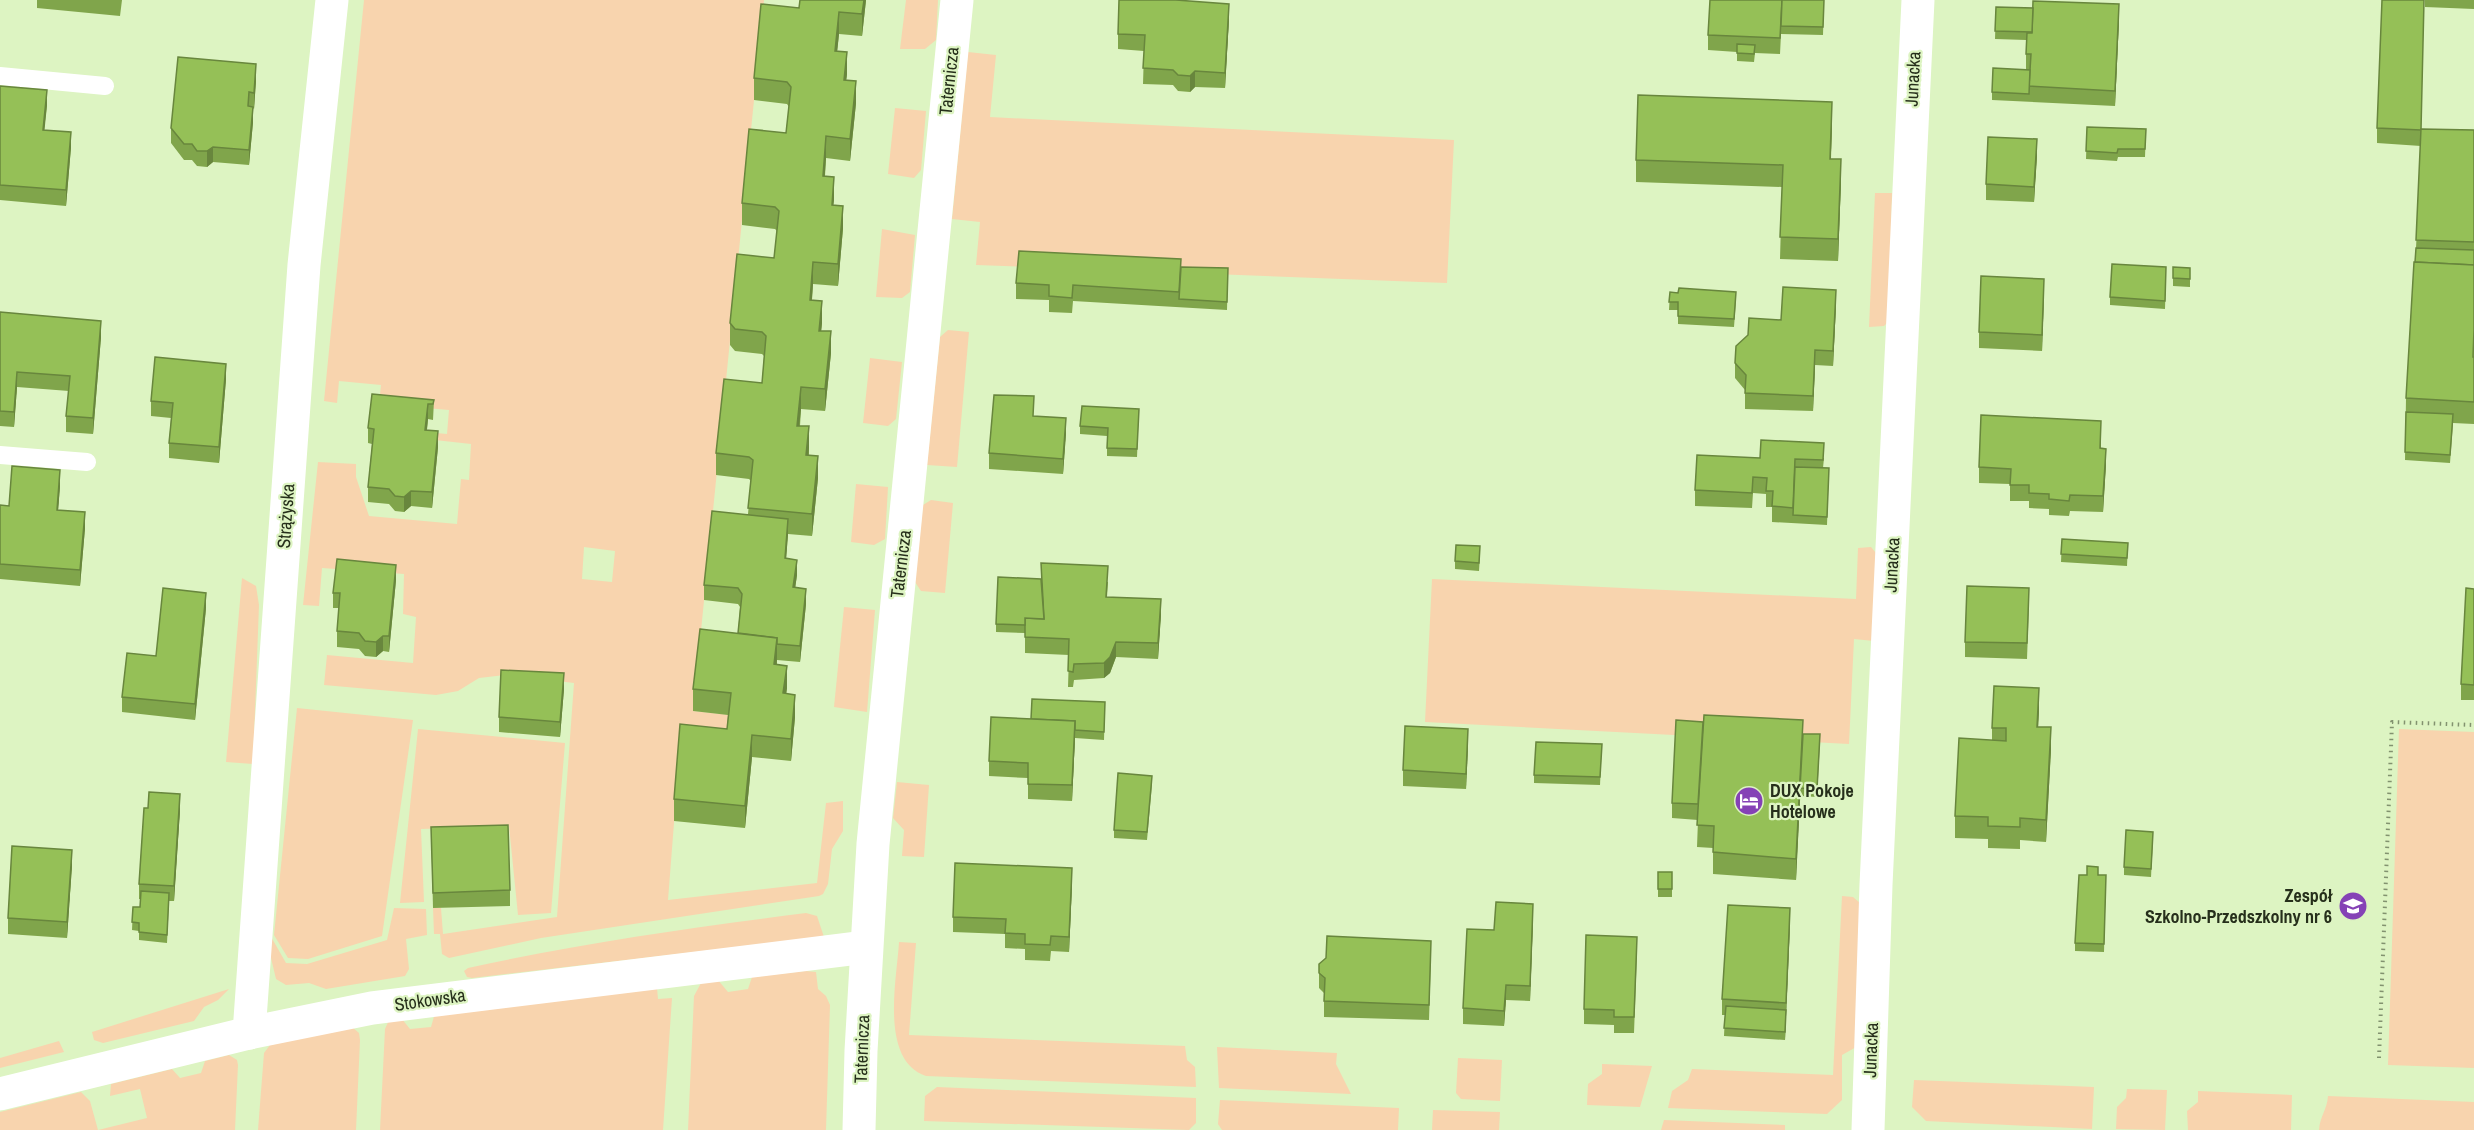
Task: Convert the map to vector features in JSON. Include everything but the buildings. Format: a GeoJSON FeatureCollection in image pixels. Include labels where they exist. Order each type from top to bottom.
{"type":"FeatureCollection","features":[{"type":"Feature","properties":{"kind":"street","name":"Strążyska"},"geometry":{"type":"LineString","coordinates":[[249,1033],[304,265],[332,0]]}},
{"type":"Feature","properties":{"kind":"street","name":"Taternicza"},"geometry":{"type":"LineString","coordinates":[[859,1130],[866,947],[885,713],[911,480],[957,0]]}},
{"type":"Feature","properties":{"kind":"street","name":"Junacka"},"geometry":{"type":"LineString","coordinates":[[1868,1130],[1876,885],[1917,0]]}},
{"type":"Feature","properties":{"kind":"street","name":"Stokowska"},"geometry":{"type":"LineString","coordinates":[[0,1094],[249,1033],[372,1008],[866,947]]}},
{"type":"Feature","properties":{"kind":"lane"},"geometry":{"type":"LineString","coordinates":[[0,76],[105,87]]}},
{"type":"Feature","properties":{"kind":"lane"},"geometry":{"type":"LineString","coordinates":[[0,455],[87,462]]}},
{"type":"Feature","properties":{"kind":"path"},"geometry":{"type":"LineString","coordinates":[[2379,1058],[2392,722],[2474,725]]}},
{"type":"Feature","properties":{"kind":"shaded area"},"geometry":{"type":"Polygon","coordinates":[[[364,0],[764,0],[693,711],[731,715],[727,751],[680,746],[668,900],[817,883],[826,803],[843,801],[843,831],[832,849],[828,884],[823,894],[541,938],[449,958],[442,954],[440,934],[434,934],[433,908],[441,908],[443,934],[557,917],[574,683],[505,675],[479,678],[458,691],[436,695],[324,685],[327,655],[413,663],[416,617],[403,614],[404,574],[322,568],[319,606],[303,605],[318,462],[356,464],[356,477],[369,516],[457,524],[461,479],[469,480],[471,444],[426,439],[426,432],[447,434],[449,410],[379,404],[381,385],[339,381],[337,403],[324,401],[364,0]],[[584,547],[582,579],[612,582],[615,551],[584,547]]]}},
{"type":"Feature","properties":{"kind":"shaded area"},"geometry":{"type":"Polygon","coordinates":[[[906,0],[938,0],[936,40],[925,49],[900,49],[906,0]]]}},
{"type":"Feature","properties":{"kind":"shaded area"},"geometry":{"type":"Polygon","coordinates":[[[968,52],[996,55],[990,117],[1454,140],[1447,283],[976,265],[980,222],[952,219],[968,52]]]}},
{"type":"Feature","properties":{"kind":"shaded area"},"geometry":{"type":"Polygon","coordinates":[[[895,108],[926,111],[921,170],[914,178],[888,174],[895,108]]]}},
{"type":"Feature","properties":{"kind":"shaded area"},"geometry":{"type":"Polygon","coordinates":[[[1875,193],[1892,193],[1889,321],[1884,326],[1869,327],[1875,193]]]}},
{"type":"Feature","properties":{"kind":"shaded area"},"geometry":{"type":"Polygon","coordinates":[[[882,229],[915,235],[910,292],[902,298],[876,297],[882,229]]]}},
{"type":"Feature","properties":{"kind":"shaded area"},"geometry":{"type":"Polygon","coordinates":[[[948,330],[969,332],[957,467],[927,465],[940,337],[948,330]]]}},
{"type":"Feature","properties":{"kind":"shaded area"},"geometry":{"type":"Polygon","coordinates":[[[870,358],[902,362],[896,419],[888,426],[863,423],[870,358]]]}},
{"type":"Feature","properties":{"kind":"shaded area"},"geometry":{"type":"Polygon","coordinates":[[[856,484],[888,487],[885,539],[874,545],[851,542],[856,484]]]}},
{"type":"Feature","properties":{"kind":"shaded area"},"geometry":{"type":"Polygon","coordinates":[[[931,500],[953,503],[945,593],[921,591],[915,582],[923,505],[931,500]]]}},
{"type":"Feature","properties":{"kind":"shaded area"},"geometry":{"type":"Polygon","coordinates":[[[1871,547],[1876,553],[1874,641],[1854,639],[1849,744],[1425,722],[1432,579],[1856,599],[1858,548],[1871,547]]]}},
{"type":"Feature","properties":{"kind":"shaded area"},"geometry":{"type":"Polygon","coordinates":[[[242,578],[256,586],[259,605],[253,764],[226,762],[242,578]]]}},
{"type":"Feature","properties":{"kind":"shaded area"},"geometry":{"type":"Polygon","coordinates":[[[844,607],[875,610],[867,712],[834,707],[844,607]]]}},
{"type":"Feature","properties":{"kind":"shaded area"},"geometry":{"type":"Polygon","coordinates":[[[297,708],[413,720],[382,936],[308,959],[288,958],[274,935],[297,708]]]}},
{"type":"Feature","properties":{"kind":"shaded area"},"geometry":{"type":"Polygon","coordinates":[[[418,729],[565,743],[551,913],[518,915],[509,826],[421,829],[424,902],[400,903],[418,729]]]}},
{"type":"Feature","properties":{"kind":"shaded area"},"geometry":{"type":"Polygon","coordinates":[[[2399,729],[2474,732],[2474,1068],[2388,1065],[2399,729]]]}},
{"type":"Feature","properties":{"kind":"shaded area"},"geometry":{"type":"Polygon","coordinates":[[[897,782],[929,785],[924,857],[902,856],[904,830],[893,818],[897,782]]]}},
{"type":"Feature","properties":{"kind":"shaded area"},"geometry":{"type":"Polygon","coordinates":[[[1842,896],[1853,897],[1860,903],[1858,1046],[1842,1055],[1842,1100],[1827,1114],[1668,1108],[1672,1091],[1688,1080],[1692,1069],[1833,1075],[1842,896]]]}},
{"type":"Feature","properties":{"kind":"shaded area"},"geometry":{"type":"Polygon","coordinates":[[[394,908],[426,909],[427,935],[406,939],[409,969],[405,976],[326,989],[309,983],[286,985],[276,979],[267,941],[270,935],[286,963],[307,964],[387,940],[394,908]]]}},
{"type":"Feature","properties":{"kind":"shaded area"},"geometry":{"type":"Polygon","coordinates":[[[806,913],[817,916],[824,937],[472,978],[467,977],[464,971],[468,968],[510,959],[594,944],[806,913]]]}},
{"type":"Feature","properties":{"kind":"shaded area"},"geometry":{"type":"Polygon","coordinates":[[[899,942],[916,943],[909,1035],[1185,1046],[1187,1060],[1195,1067],[1196,1087],[926,1076],[911,1067],[902,1054],[896,1036],[894,996],[899,942]]]}},
{"type":"Feature","properties":{"kind":"shaded area"},"geometry":{"type":"Polygon","coordinates":[[[805,971],[816,972],[818,989],[826,996],[830,1005],[826,1130],[688,1130],[694,996],[701,983],[718,980],[728,992],[748,989],[752,977],[805,971]]]}},
{"type":"Feature","properties":{"kind":"shaded area"},"geometry":{"type":"Polygon","coordinates":[[[657,988],[658,999],[672,998],[663,1130],[380,1130],[385,1029],[389,1020],[402,1019],[410,1029],[431,1027],[435,1013],[657,988]]]}},
{"type":"Feature","properties":{"kind":"shaded area"},"geometry":{"type":"Polygon","coordinates":[[[229,989],[218,1000],[204,1007],[194,1021],[103,1043],[94,1040],[92,1032],[229,989]]]}},
{"type":"Feature","properties":{"kind":"shaded area"},"geometry":{"type":"Polygon","coordinates":[[[352,1027],[359,1033],[360,1040],[356,1130],[258,1130],[264,1053],[270,1045],[352,1027]]]}},
{"type":"Feature","properties":{"kind":"shaded area"},"geometry":{"type":"Polygon","coordinates":[[[59,1041],[64,1052],[0,1068],[0,1058],[59,1041]]]}},
{"type":"Feature","properties":{"kind":"shaded area"},"geometry":{"type":"Polygon","coordinates":[[[1217,1047],[1337,1053],[1336,1064],[1351,1094],[1219,1088],[1217,1047]]]}},
{"type":"Feature","properties":{"kind":"shaded area"},"geometry":{"type":"Polygon","coordinates":[[[229,1055],[237,1060],[235,1130],[98,1130],[147,1118],[140,1089],[110,1096],[111,1084],[172,1069],[180,1078],[201,1073],[205,1061],[229,1055]]]}},
{"type":"Feature","properties":{"kind":"shaded area"},"geometry":{"type":"Polygon","coordinates":[[[1458,1058],[1502,1060],[1500,1101],[1461,1099],[1456,1093],[1458,1058]]]}},
{"type":"Feature","properties":{"kind":"shaded area"},"geometry":{"type":"Polygon","coordinates":[[[1602,1064],[1652,1066],[1640,1107],[1587,1105],[1588,1084],[1602,1074],[1602,1064]]]}},
{"type":"Feature","properties":{"kind":"shaded area"},"geometry":{"type":"Polygon","coordinates":[[[1914,1080],[2094,1087],[2092,1129],[1926,1121],[1912,1107],[1914,1080]]]}},
{"type":"Feature","properties":{"kind":"shaded area"},"geometry":{"type":"Polygon","coordinates":[[[937,1087],[1196,1098],[1196,1123],[1189,1130],[924,1121],[925,1096],[937,1087]]]}},
{"type":"Feature","properties":{"kind":"shaded area"},"geometry":{"type":"Polygon","coordinates":[[[2127,1089],[2167,1090],[2165,1130],[2116,1129],[2117,1107],[2126,1098],[2127,1089]]]}},
{"type":"Feature","properties":{"kind":"shaded area"},"geometry":{"type":"Polygon","coordinates":[[[2198,1091],[2292,1095],[2291,1130],[2188,1130],[2187,1111],[2198,1102],[2198,1091]]]}},
{"type":"Feature","properties":{"kind":"shaded area"},"geometry":{"type":"Polygon","coordinates":[[[81,1092],[90,1101],[98,1130],[0,1130],[0,1112],[81,1092]]]}},
{"type":"Feature","properties":{"kind":"shaded area"},"geometry":{"type":"Polygon","coordinates":[[[2328,1096],[2474,1102],[2474,1130],[2319,1130],[2328,1096]]]}},
{"type":"Feature","properties":{"kind":"shaded area"},"geometry":{"type":"Polygon","coordinates":[[[1220,1100],[1399,1108],[1398,1130],[1222,1130],[1218,1124],[1220,1100]]]}},
{"type":"Feature","properties":{"kind":"shaded area"},"geometry":{"type":"Polygon","coordinates":[[[1433,1110],[1500,1112],[1499,1130],[1432,1130],[1433,1110]]]}},
{"type":"Feature","properties":{"kind":"shaded area"},"geometry":{"type":"Polygon","coordinates":[[[1664,1120],[1785,1125],[1785,1130],[1661,1130],[1664,1120]]]}},
{"type":"Feature","properties":{"kind":"place","name":"DUX Pokoje Hotelowe"},"geometry":{"type":"Point","coordinates":[1749,801]}},
{"type":"Feature","properties":{"kind":"place","name":"Zespół Szkolno-Przedszkolny nr 6"},"geometry":{"type":"Point","coordinates":[2353,906]}}]}
